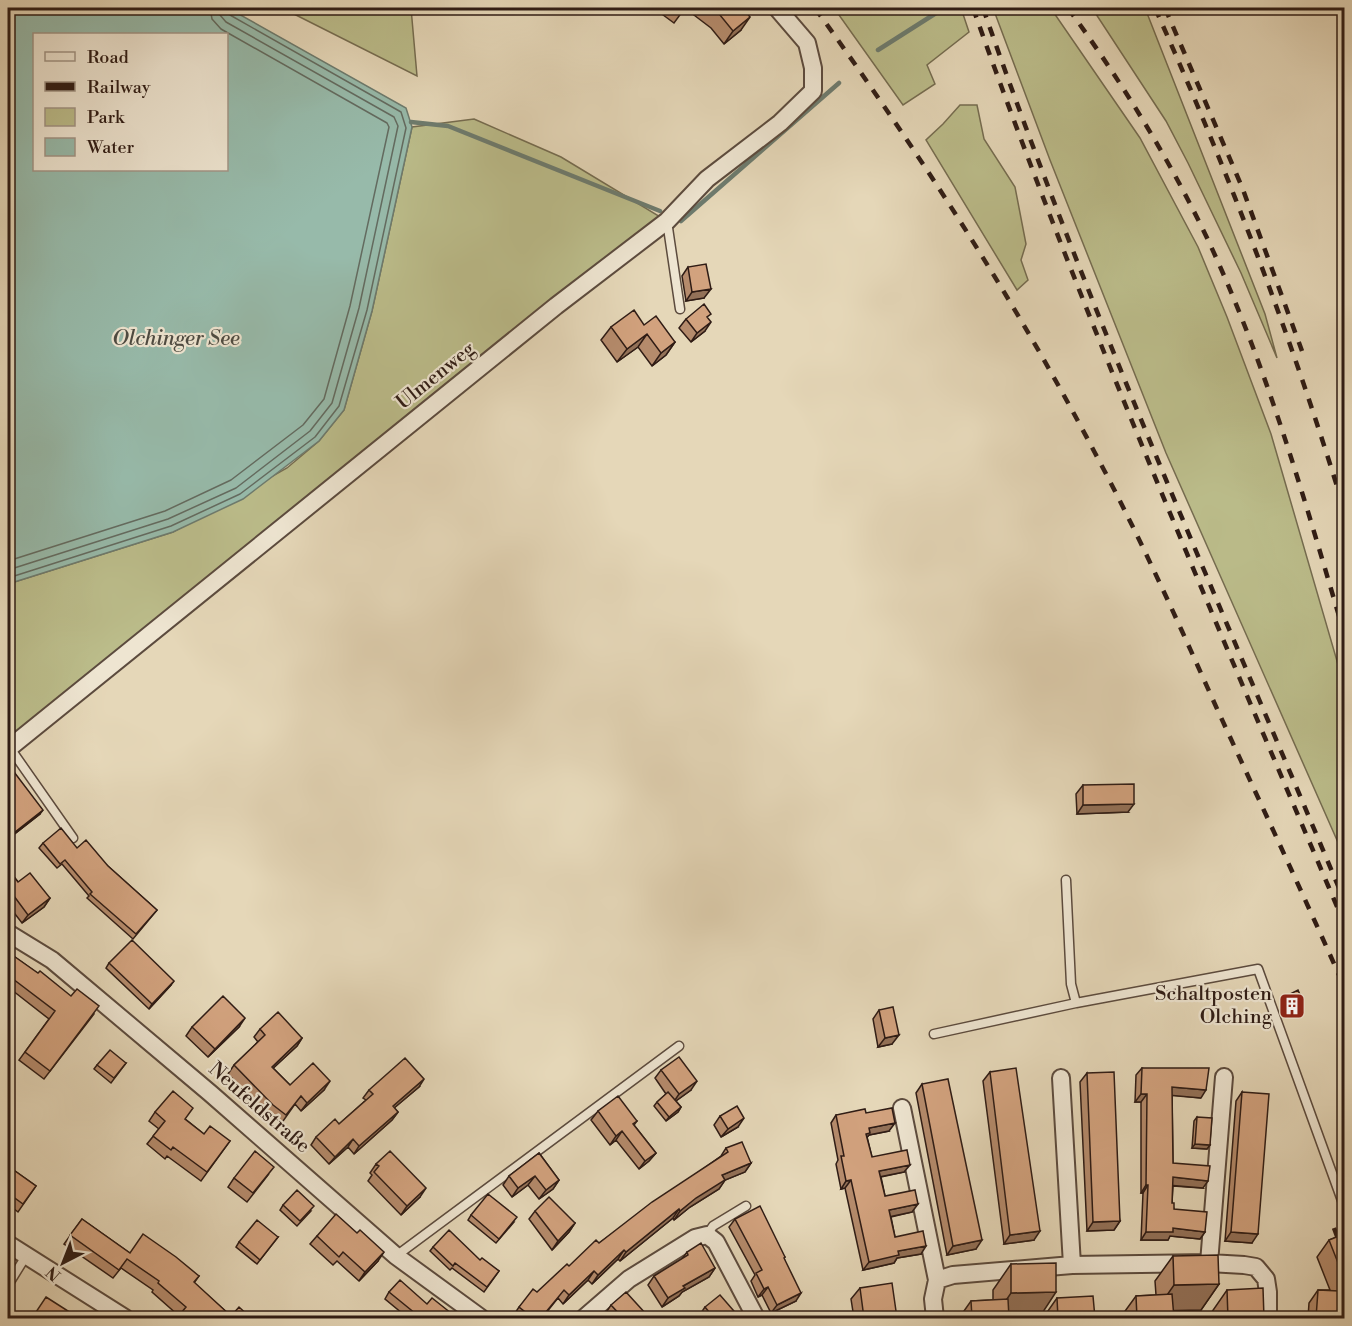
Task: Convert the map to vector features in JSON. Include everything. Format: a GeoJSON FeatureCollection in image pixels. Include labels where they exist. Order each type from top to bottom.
{"type":"FeatureCollection","features":[{"type":"Feature","properties":{"kind":"street","name":"Ulmenweg"},"geometry":{"type":"LineString","coordinates":[[9,748],[556,306],[667,221],[707,179],[780,123],[813,91],[813,68],[807,43],[777,8]]}},
{"type":"Feature","properties":{"kind":"street","name":"Neufeldstraße"},"geometry":{"type":"LineString","coordinates":[[8,933],[52,960],[228,1109],[396,1256],[480,1318]]}},
{"type":"Feature","properties":{"kind":"street"},"geometry":{"type":"LineString","coordinates":[[1209,1263],[1224,1077]]}},
{"type":"Feature","properties":{"kind":"street"},"geometry":{"type":"LineString","coordinates":[[1061,1078],[1072,1265]]}},
{"type":"Feature","properties":{"kind":"street"},"geometry":{"type":"LineString","coordinates":[[902,1108],[937,1280],[933,1299],[935,1318]]}},
{"type":"Feature","properties":{"kind":"street"},"geometry":{"type":"LineString","coordinates":[[584,1318],[629,1279],[695,1238],[707,1235],[716,1242],[756,1318]]}},
{"type":"Feature","properties":{"kind":"street"},"geometry":{"type":"LineString","coordinates":[[8,1244],[125,1318]]}},
{"type":"Feature","properties":{"kind":"street"},"geometry":{"type":"LineString","coordinates":[[937,1280],[953,1275],[1072,1265],[1209,1263],[1244,1265],[1256,1267],[1266,1279],[1268,1318]]}},
{"type":"Feature","properties":{"kind":"lane"},"geometry":{"type":"LineString","coordinates":[[667,221],[680,309]]}},
{"type":"Feature","properties":{"kind":"lane"},"geometry":{"type":"LineString","coordinates":[[9,748],[73,838]]}},
{"type":"Feature","properties":{"kind":"lane"},"geometry":{"type":"LineString","coordinates":[[1066,880],[1071,984],[1076,1003]]}},
{"type":"Feature","properties":{"kind":"lane"},"geometry":{"type":"LineString","coordinates":[[934,1034],[1076,1003],[1258,969],[1344,1206]]}},
{"type":"Feature","properties":{"kind":"lane"},"geometry":{"type":"LineString","coordinates":[[396,1256],[679,1046]]}},
{"type":"Feature","properties":{"kind":"lane"},"geometry":{"type":"LineString","coordinates":[[707,1235],[713,1226],[746,1206]]}},
{"type":"Feature","properties":{"kind":"lane"},"geometry":{"type":"LineString","coordinates":[[8,1285],[26,1256]]}},
{"type":"Feature","properties":{"kind":"green space"},"geometry":{"type":"Polygon","coordinates":[[[282,8],[411,8],[417,76],[282,8]]]}},
{"type":"Feature","properties":{"kind":"green space"},"geometry":{"type":"Polygon","coordinates":[[[834,8],[961,8],[969,32],[927,65],[935,84],[903,105],[834,8]]]}},
{"type":"Feature","properties":{"kind":"green space"},"geometry":{"type":"Polygon","coordinates":[[[993,8],[1050,8],[1052,10],[1140,138],[1198,247],[1227,317],[1271,434],[1344,685],[1344,856],[1166,453],[1050,160],[993,8]]]}},
{"type":"Feature","properties":{"kind":"green space"},"geometry":{"type":"Polygon","coordinates":[[[1092,8],[1145,8],[1265,314],[1277,358],[1241,273],[1166,121],[1092,8]]]}},
{"type":"Feature","properties":{"kind":"green space"},"geometry":{"type":"Polygon","coordinates":[[[960,105],[977,105],[984,139],[1015,187],[1026,244],[1021,260],[1028,280],[1017,290],[926,140],[960,105]]]}},
{"type":"Feature","properties":{"kind":"green space"},"geometry":{"type":"Polygon","coordinates":[[[474,119],[561,157],[667,221],[8,749],[8,584],[173,532],[287,468],[319,441],[344,410],[372,311],[412,127],[474,119]]]}},
{"type":"Feature","properties":{"kind":"water","name":"Olchinger See"},"geometry":{"type":"Polygon","coordinates":[[[8,8],[228,8],[406,108],[412,127],[372,311],[344,410],[319,441],[243,499],[173,532],[8,584],[8,8]]]}},
{"type":"Feature","properties":{"kind":"building"},"geometry":{"type":"Polygon","coordinates":[[[671,8],[684,8],[680,14],[671,8]]]}},
{"type":"Feature","properties":{"kind":"building"},"geometry":{"type":"Polygon","coordinates":[[[710,8],[743,8],[750,17],[733,31],[720,15],[710,8]]]}},
{"type":"Feature","properties":{"kind":"building"},"geometry":{"type":"Polygon","coordinates":[[[706,264],[711,289],[692,292],[688,267],[706,264]]]}},
{"type":"Feature","properties":{"kind":"building"},"geometry":{"type":"Polygon","coordinates":[[[704,304],[711,314],[707,317],[711,322],[697,333],[686,319],[704,304]]]}},
{"type":"Feature","properties":{"kind":"building"},"geometry":{"type":"Polygon","coordinates":[[[634,310],[644,325],[656,316],[675,342],[661,353],[647,334],[627,349],[611,327],[634,310]]]}},
{"type":"Feature","properties":{"kind":"building"},"geometry":{"type":"Polygon","coordinates":[[[8,764],[43,810],[15,832],[8,823],[8,764]]]}},
{"type":"Feature","properties":{"kind":"building"},"geometry":{"type":"Polygon","coordinates":[[[1134,784],[1134,804],[1083,805],[1083,785],[1134,784]]]}},
{"type":"Feature","properties":{"kind":"building"},"geometry":{"type":"Polygon","coordinates":[[[61,828],[77,848],[86,840],[108,866],[157,910],[136,934],[90,894],[92,892],[65,860],[60,864],[43,843],[61,828]]]}},
{"type":"Feature","properties":{"kind":"building"},"geometry":{"type":"Polygon","coordinates":[[[8,869],[18,882],[30,873],[50,898],[28,915],[8,888],[8,869]]]}},
{"type":"Feature","properties":{"kind":"building"},"geometry":{"type":"Polygon","coordinates":[[[132,940],[174,981],[152,1004],[109,963],[132,940]]]}},
{"type":"Feature","properties":{"kind":"building"},"geometry":{"type":"Polygon","coordinates":[[[8,952],[38,973],[40,971],[71,996],[77,989],[99,1006],[50,1071],[25,1052],[55,1011],[13,979],[8,986],[8,952]]]}},
{"type":"Feature","properties":{"kind":"building"},"geometry":{"type":"Polygon","coordinates":[[[1298,990],[1303,1002],[1291,1008],[1286,996],[1298,990]]]}},
{"type":"Feature","properties":{"kind":"building"},"geometry":{"type":"Polygon","coordinates":[[[223,996],[245,1018],[215,1049],[192,1027],[223,996]]]}},
{"type":"Feature","properties":{"kind":"building"},"geometry":{"type":"Polygon","coordinates":[[[893,1007],[899,1035],[885,1038],[879,1010],[893,1007]]]}},
{"type":"Feature","properties":{"kind":"building"},"geometry":{"type":"Polygon","coordinates":[[[278,1012],[302,1038],[272,1067],[290,1085],[313,1063],[330,1081],[307,1103],[301,1096],[286,1115],[273,1105],[234,1065],[265,1035],[260,1029],[278,1012]]]}},
{"type":"Feature","properties":{"kind":"building"},"geometry":{"type":"Polygon","coordinates":[[[110,1050],[126,1063],[114,1078],[97,1065],[110,1050]]]}},
{"type":"Feature","properties":{"kind":"building"},"geometry":{"type":"Polygon","coordinates":[[[679,1057],[697,1081],[679,1094],[661,1070],[679,1057]]]}},
{"type":"Feature","properties":{"kind":"building"},"geometry":{"type":"Polygon","coordinates":[[[405,1058],[424,1079],[393,1106],[398,1112],[359,1146],[353,1139],[335,1157],[316,1137],[335,1119],[339,1124],[373,1094],[369,1090],[405,1058]]]}},
{"type":"Feature","properties":{"kind":"building"},"geometry":{"type":"Polygon","coordinates":[[[1016,1068],[1040,1231],[1010,1235],[990,1072],[1016,1068]]]}},
{"type":"Feature","properties":{"kind":"building"},"geometry":{"type":"Polygon","coordinates":[[[1142,1068],[1209,1068],[1206,1090],[1172,1087],[1173,1163],[1210,1166],[1208,1181],[1173,1177],[1172,1203],[1174,1203],[1174,1209],[1207,1212],[1205,1232],[1173,1228],[1173,1232],[1146,1232],[1147,1094],[1141,1094],[1142,1068]]]}},
{"type":"Feature","properties":{"kind":"building"},"geometry":{"type":"Polygon","coordinates":[[[1114,1072],[1120,1221],[1093,1222],[1087,1073],[1114,1072]]]}},
{"type":"Feature","properties":{"kind":"building"},"geometry":{"type":"Polygon","coordinates":[[[948,1079],[982,1240],[953,1246],[922,1084],[948,1079]]]}},
{"type":"Feature","properties":{"kind":"building"},"geometry":{"type":"Polygon","coordinates":[[[173,1091],[193,1108],[185,1119],[204,1134],[210,1126],[230,1141],[207,1172],[173,1147],[171,1150],[153,1136],[165,1121],[155,1112],[173,1091]]]}},
{"type":"Feature","properties":{"kind":"building"},"geometry":{"type":"Polygon","coordinates":[[[668,1092],[681,1107],[669,1117],[657,1102],[668,1092]]]}},
{"type":"Feature","properties":{"kind":"building"},"geometry":{"type":"Polygon","coordinates":[[[1242,1092],[1269,1094],[1258,1234],[1231,1232],[1242,1092]]]}},
{"type":"Feature","properties":{"kind":"building"},"geometry":{"type":"Polygon","coordinates":[[[618,1096],[637,1121],[633,1124],[656,1153],[645,1161],[622,1131],[616,1136],[598,1111],[618,1096]]]}},
{"type":"Feature","properties":{"kind":"building"},"geometry":{"type":"Polygon","coordinates":[[[737,1106],[744,1118],[728,1129],[720,1116],[737,1106]]]}},
{"type":"Feature","properties":{"kind":"building"},"geometry":{"type":"Polygon","coordinates":[[[892,1108],[895,1123],[869,1128],[870,1133],[866,1134],[872,1157],[907,1150],[910,1165],[879,1171],[885,1196],[915,1190],[918,1204],[889,1210],[895,1237],[923,1231],[926,1246],[898,1251],[899,1255],[869,1262],[851,1180],[846,1181],[836,1115],[865,1109],[866,1113],[892,1108]]]}},
{"type":"Feature","properties":{"kind":"building"},"geometry":{"type":"Polygon","coordinates":[[[1197,1117],[1212,1118],[1210,1145],[1195,1144],[1197,1117]]]}},
{"type":"Feature","properties":{"kind":"building"},"geometry":{"type":"Polygon","coordinates":[[[742,1142],[751,1163],[722,1175],[725,1180],[680,1211],[679,1209],[626,1252],[624,1250],[598,1275],[594,1271],[569,1295],[564,1290],[541,1318],[533,1318],[519,1307],[533,1289],[537,1292],[596,1240],[599,1243],[652,1202],[728,1152],[726,1148],[742,1142]]]}},
{"type":"Feature","properties":{"kind":"building"},"geometry":{"type":"Polygon","coordinates":[[[255,1151],[274,1167],[253,1193],[234,1178],[255,1151]]]}},
{"type":"Feature","properties":{"kind":"building"},"geometry":{"type":"Polygon","coordinates":[[[390,1151],[426,1188],[407,1206],[374,1172],[379,1166],[376,1164],[390,1151]]]}},
{"type":"Feature","properties":{"kind":"building"},"geometry":{"type":"Polygon","coordinates":[[[539,1153],[559,1180],[546,1190],[535,1176],[518,1188],[509,1176],[539,1153]]]}},
{"type":"Feature","properties":{"kind":"building"},"geometry":{"type":"Polygon","coordinates":[[[8,1166],[36,1186],[23,1204],[8,1193],[8,1166]]]}},
{"type":"Feature","properties":{"kind":"building"},"geometry":{"type":"Polygon","coordinates":[[[297,1190],[314,1206],[300,1221],[283,1205],[297,1190]]]}},
{"type":"Feature","properties":{"kind":"building"},"geometry":{"type":"Polygon","coordinates":[[[488,1194],[517,1217],[499,1239],[471,1215],[488,1194]]]}},
{"type":"Feature","properties":{"kind":"building"},"geometry":{"type":"Polygon","coordinates":[[[549,1197],[575,1223],[558,1241],[535,1211],[549,1197]]]}},
{"type":"Feature","properties":{"kind":"building"},"geometry":{"type":"Polygon","coordinates":[[[760,1206],[801,1293],[777,1305],[768,1287],[764,1289],[756,1273],[762,1270],[735,1219],[760,1206]]]}},
{"type":"Feature","properties":{"kind":"building"},"geometry":{"type":"Polygon","coordinates":[[[336,1214],[357,1233],[360,1230],[384,1252],[365,1272],[343,1252],[339,1257],[317,1236],[336,1214]]]}},
{"type":"Feature","properties":{"kind":"building"},"geometry":{"type":"Polygon","coordinates":[[[82,1219],[130,1253],[143,1234],[199,1276],[194,1282],[231,1316],[239,1307],[251,1318],[187,1318],[181,1313],[186,1307],[158,1283],[159,1281],[127,1259],[119,1270],[70,1235],[82,1219]]]}},
{"type":"Feature","properties":{"kind":"building"},"geometry":{"type":"Polygon","coordinates":[[[257,1220],[278,1237],[260,1260],[239,1242],[257,1220]]]}},
{"type":"Feature","properties":{"kind":"building"},"geometry":{"type":"Polygon","coordinates":[[[449,1230],[480,1260],[482,1258],[499,1271],[487,1287],[455,1263],[453,1266],[433,1247],[449,1230]]]}},
{"type":"Feature","properties":{"kind":"building"},"geometry":{"type":"Polygon","coordinates":[[[1344,1234],[1344,1278],[1329,1240],[1344,1234]]]}},
{"type":"Feature","properties":{"kind":"building"},"geometry":{"type":"Polygon","coordinates":[[[701,1243],[715,1268],[683,1286],[685,1288],[668,1298],[654,1276],[688,1255],[687,1252],[701,1243]]]}},
{"type":"Feature","properties":{"kind":"building"},"geometry":{"type":"Polygon","coordinates":[[[1218,1255],[1219,1284],[1174,1285],[1173,1256],[1218,1255]]]}},
{"type":"Feature","properties":{"kind":"building"},"geometry":{"type":"Polygon","coordinates":[[[1056,1263],[1056,1292],[1011,1293],[1011,1264],[1056,1263]]]}},
{"type":"Feature","properties":{"kind":"building"},"geometry":{"type":"Polygon","coordinates":[[[400,1280],[427,1304],[432,1298],[456,1318],[421,1318],[389,1292],[400,1280]]]}},
{"type":"Feature","properties":{"kind":"building"},"geometry":{"type":"Polygon","coordinates":[[[892,1283],[897,1318],[864,1318],[860,1288],[892,1283]]]}},
{"type":"Feature","properties":{"kind":"building"},"geometry":{"type":"Polygon","coordinates":[[[1263,1288],[1264,1318],[1228,1318],[1227,1290],[1263,1288]]]}},
{"type":"Feature","properties":{"kind":"building"},"geometry":{"type":"Polygon","coordinates":[[[1318,1290],[1339,1291],[1337,1318],[1316,1318],[1318,1290]]]}},
{"type":"Feature","properties":{"kind":"building"},"geometry":{"type":"Polygon","coordinates":[[[626,1292],[646,1314],[641,1318],[623,1318],[611,1305],[626,1292]]]}},
{"type":"Feature","properties":{"kind":"building"},"geometry":{"type":"Polygon","coordinates":[[[1172,1294],[1174,1318],[1137,1318],[1136,1296],[1172,1294]]]}},
{"type":"Feature","properties":{"kind":"building"},"geometry":{"type":"Polygon","coordinates":[[[720,1295],[740,1318],[714,1318],[705,1307],[720,1295]]]}},
{"type":"Feature","properties":{"kind":"building"},"geometry":{"type":"Polygon","coordinates":[[[1093,1296],[1095,1318],[1058,1318],[1057,1298],[1093,1296]]]}},
{"type":"Feature","properties":{"kind":"building"},"geometry":{"type":"Polygon","coordinates":[[[46,1297],[79,1318],[32,1318],[46,1297]]]}},
{"type":"Feature","properties":{"kind":"building"},"geometry":{"type":"Polygon","coordinates":[[[1008,1299],[1009,1318],[972,1318],[971,1301],[1008,1299]]]}},
{"type":"Feature","properties":{"kind":"waterway"},"geometry":{"type":"LineString","coordinates":[[878,50],[944,8]]}},
{"type":"Feature","properties":{"kind":"waterway"},"geometry":{"type":"LineString","coordinates":[[681,221],[839,83]]}},
{"type":"Feature","properties":{"kind":"waterway"},"geometry":{"type":"LineString","coordinates":[[411,122],[448,126],[660,211]]}},
{"type":"Feature","properties":{"kind":"railway"},"geometry":{"type":"LineString","coordinates":[[815,8],[891,116],[963,226],[998,281],[1064,395],[1112,485],[1159,581],[1344,986]]}},
{"type":"Feature","properties":{"kind":"railway"},"geometry":{"type":"LineString","coordinates":[[973,8],[1059,239],[1151,468],[1344,923]]}},
{"type":"Feature","properties":{"kind":"railway"},"geometry":{"type":"LineString","coordinates":[[983,8],[1066,234],[1156,457],[1344,900]]}},
{"type":"Feature","properties":{"kind":"railway"},"geometry":{"type":"LineString","coordinates":[[1068,8],[1107,64],[1161,150],[1208,240],[1249,336],[1284,434],[1344,633]]}},
{"type":"Feature","properties":{"kind":"railway"},"geometry":{"type":"LineString","coordinates":[[1155,8],[1208,131],[1281,318],[1344,509]]}},
{"type":"Feature","properties":{"kind":"railway"},"geometry":{"type":"LineString","coordinates":[[1165,8],[1242,187],[1302,351]]}},
{"type":"Feature","properties":{"kind":"railway"},"geometry":{"type":"LineString","coordinates":[[1334,1228],[1344,1255]]}},
{"type":"Feature","properties":{"kind":"place","name":"Schaltposten Olching"},"geometry":{"type":"Point","coordinates":[1292,1006]}}]}
